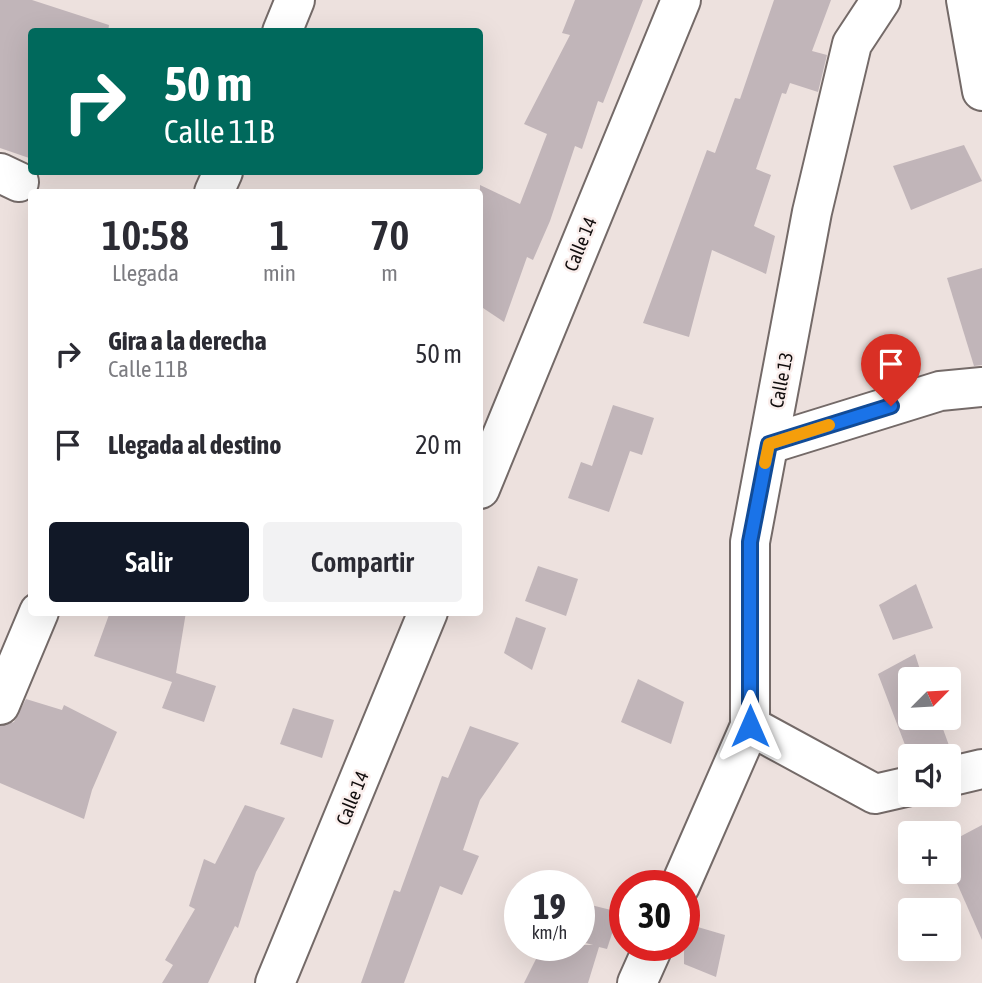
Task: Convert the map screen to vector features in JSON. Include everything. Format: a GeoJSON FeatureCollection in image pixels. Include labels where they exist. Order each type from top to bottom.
{"type":"FeatureCollection","features":[{"type":"Feature","properties":{"kind":"street"},"geometry":{"type":"LineString","coordinates":[[284,28],[295,0]]}},
{"type":"Feature","properties":{"kind":"street","name":"Calle 14"},"geometry":{"type":"LineString","coordinates":[[483,482],[681,0]]}},
{"type":"Feature","properties":{"kind":"street","name":"Calle 13"},"geometry":{"type":"LineString","coordinates":[[687,870],[750,726],[750,542],[812,212],[852,44],[881,0]]}},
{"type":"Feature","properties":{"kind":"street"},"geometry":{"type":"LineString","coordinates":[[966,0],[982,90]]}},
{"type":"Feature","properties":{"kind":"street"},"geometry":{"type":"LineString","coordinates":[[769,444],[940,391],[982,387]]}},
{"type":"Feature","properties":{"kind":"street"},"geometry":{"type":"LineString","coordinates":[[0,705],[36,616]]}},
{"type":"Feature","properties":{"kind":"street","name":"Calle 14"},"geometry":{"type":"LineString","coordinates":[[275,983],[426,616]]}},
{"type":"Feature","properties":{"kind":"street"},"geometry":{"type":"LineString","coordinates":[[750,726],[875,794],[898,789]]}},
{"type":"Feature","properties":{"kind":"street"},"geometry":{"type":"LineString","coordinates":[[961,774],[982,769]]}},
{"type":"Feature","properties":{"kind":"street"},"geometry":{"type":"LineString","coordinates":[[637,983],[647,961]]}},
{"type":"Feature","properties":{"kind":"building"},"geometry":{"type":"Polygon","coordinates":[[[0,0],[32,0],[109,25],[109,28],[28,28],[28,158],[0,148],[0,0]]]}},
{"type":"Feature","properties":{"kind":"building"},"geometry":{"type":"Polygon","coordinates":[[[575,0],[643,0],[603,103],[598,101],[582,149],[575,146],[550,221],[533,260],[527,257],[504,322],[483,308],[483,189],[480,189],[480,185],[520,204],[547,134],[524,124],[570,35],[562,33],[575,0]]]}},
{"type":"Feature","properties":{"kind":"building"},"geometry":{"type":"Polygon","coordinates":[[[774,0],[831,0],[812,51],[827,55],[818,92],[790,83],[786,94],[782,93],[756,169],[771,175],[754,226],[775,236],[766,274],[712,250],[689,337],[643,323],[707,150],[715,153],[735,98],[740,99],[774,0]]]}},
{"type":"Feature","properties":{"kind":"building"},"geometry":{"type":"Polygon","coordinates":[[[964,145],[982,181],[911,210],[893,166],[964,145]]]}},
{"type":"Feature","properties":{"kind":"building"},"geometry":{"type":"Polygon","coordinates":[[[982,268],[982,365],[974,366],[947,278],[982,268]]]}},
{"type":"Feature","properties":{"kind":"building"},"geometry":{"type":"Polygon","coordinates":[[[613,405],[654,418],[642,455],[630,451],[609,512],[568,498],[581,462],[592,466],[613,405]]]}},
{"type":"Feature","properties":{"kind":"building"},"geometry":{"type":"Polygon","coordinates":[[[538,566],[578,579],[566,616],[525,601],[538,566]]]}},
{"type":"Feature","properties":{"kind":"building"},"geometry":{"type":"Polygon","coordinates":[[[916,584],[933,628],[893,640],[879,605],[916,584]]]}},
{"type":"Feature","properties":{"kind":"building"},"geometry":{"type":"Polygon","coordinates":[[[109,616],[185,616],[176,673],[216,686],[204,722],[162,708],[172,682],[94,656],[109,616]]]}},
{"type":"Feature","properties":{"kind":"building"},"geometry":{"type":"Polygon","coordinates":[[[516,617],[546,628],[532,670],[504,653],[516,617]]]}},
{"type":"Feature","properties":{"kind":"building"},"geometry":{"type":"Polygon","coordinates":[[[915,654],[919,667],[898,667],[898,726],[878,674],[915,654]]]}},
{"type":"Feature","properties":{"kind":"building"},"geometry":{"type":"Polygon","coordinates":[[[638,679],[684,702],[671,744],[621,722],[638,679]]]}},
{"type":"Feature","properties":{"kind":"building"},"geometry":{"type":"Polygon","coordinates":[[[26,699],[62,710],[64,705],[117,732],[92,790],[84,819],[0,783],[0,726],[14,722],[26,699]]]}},
{"type":"Feature","properties":{"kind":"building"},"geometry":{"type":"Polygon","coordinates":[[[293,708],[334,720],[322,758],[280,744],[293,708]]]}},
{"type":"Feature","properties":{"kind":"building"},"geometry":{"type":"Polygon","coordinates":[[[470,726],[519,743],[480,800],[463,850],[479,856],[462,895],[440,886],[404,983],[361,983],[394,890],[400,892],[442,776],[448,778],[470,726]]]}},
{"type":"Feature","properties":{"kind":"building"},"geometry":{"type":"Polygon","coordinates":[[[899,730],[943,730],[948,744],[905,744],[899,730]]]}},
{"type":"Feature","properties":{"kind":"building"},"geometry":{"type":"Polygon","coordinates":[[[245,805],[285,818],[256,872],[238,928],[235,926],[208,983],[162,983],[173,965],[165,960],[195,909],[189,906],[204,859],[215,864],[245,805]]]}},
{"type":"Feature","properties":{"kind":"building"},"geometry":{"type":"Polygon","coordinates":[[[982,825],[982,940],[957,884],[961,884],[961,836],[982,825]]]}},
{"type":"Feature","properties":{"kind":"building"},"geometry":{"type":"Polygon","coordinates":[[[595,906],[609,910],[609,943],[607,949],[599,947],[595,960],[595,906]]]}},
{"type":"Feature","properties":{"kind":"building"},"geometry":{"type":"Polygon","coordinates":[[[700,928],[725,935],[716,977],[684,964],[684,961],[700,961],[700,928]]]}},
{"type":"Feature","properties":{"kind":"building"},"geometry":{"type":"Polygon","coordinates":[[[535,961],[595,961],[588,983],[524,983],[535,961]]]}},
{"type":"Feature","properties":{"kind":"slow traffic"},"geometry":{"type":"LineString","coordinates":[[765,463],[769,444],[829,425]]}},
{"type":"Feature","properties":{"kind":"route"},"geometry":{"type":"LineString","coordinates":[[750,726],[750,542],[769,444],[891,406]]}}]}
